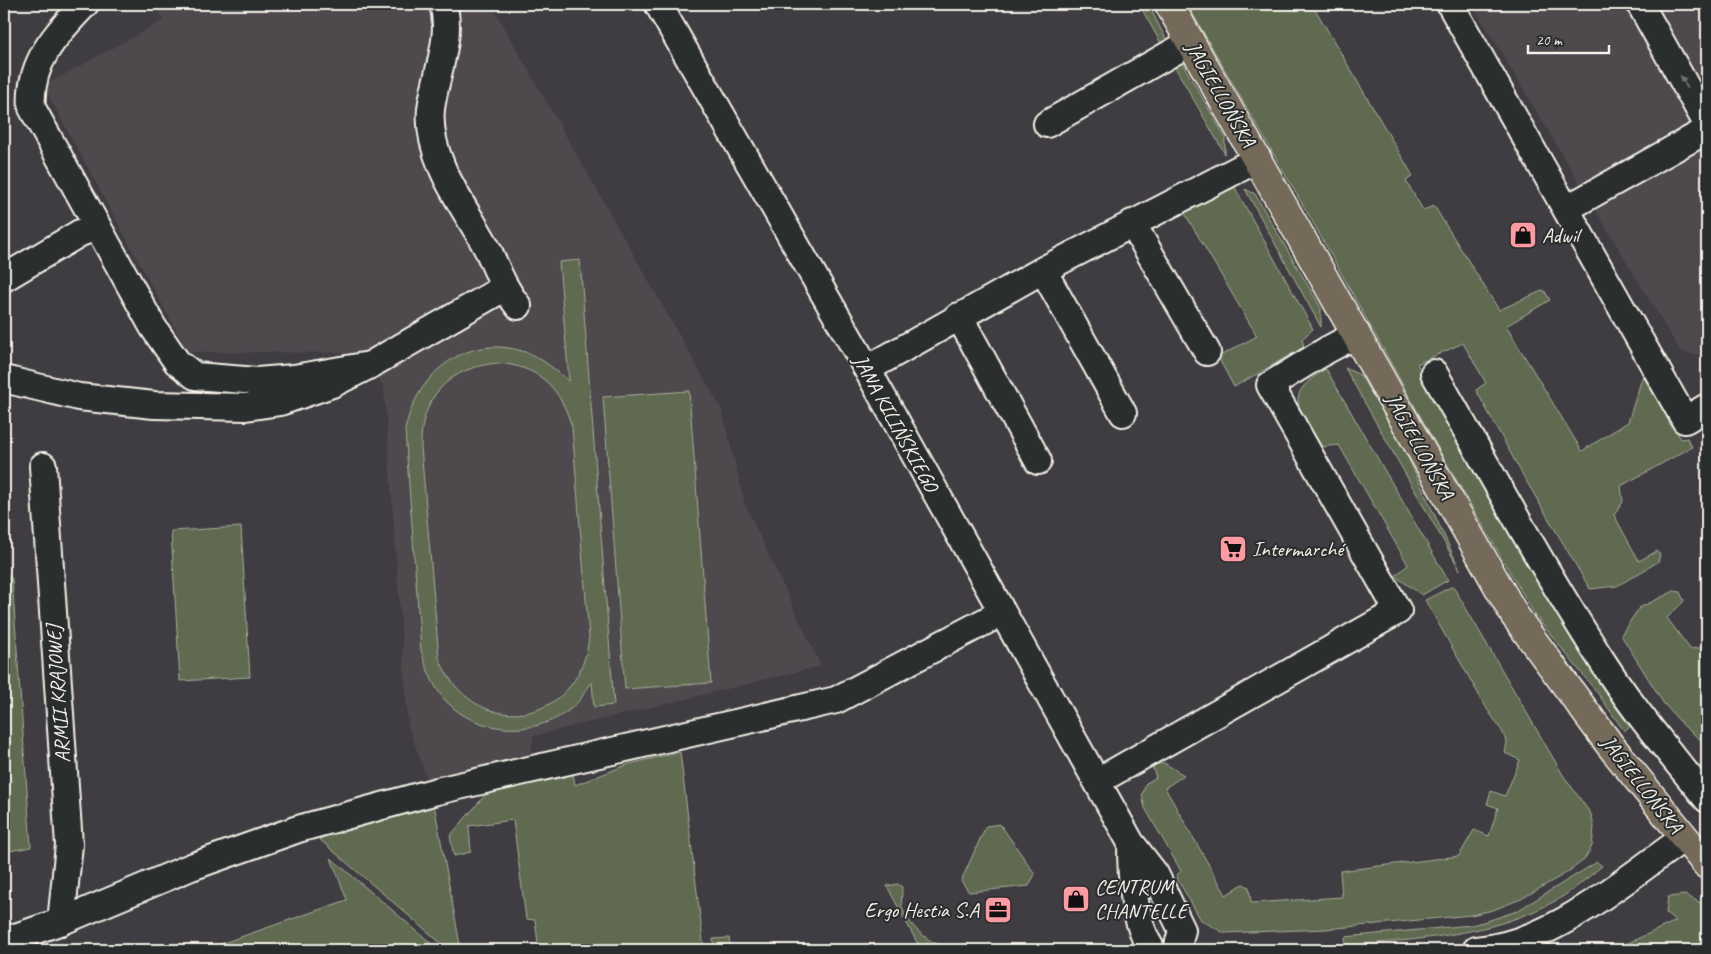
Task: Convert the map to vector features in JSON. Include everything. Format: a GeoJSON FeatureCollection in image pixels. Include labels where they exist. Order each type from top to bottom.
{"type":"FeatureCollection","features":[{"type":"Feature","properties":{"kind":"main road","name":"JAGIELLOŃSKA"},"geometry":{"type":"LineString","coordinates":[[1169,4],[1515,616],[1610,745],[1707,865]]}},
{"type":"Feature","properties":{"kind":"street"},"geometry":{"type":"LineString","coordinates":[[85,4],[54,36],[32,80],[32,108],[153,327],[177,362],[195,376],[256,381],[294,378],[370,365]]}},
{"type":"Feature","properties":{"kind":"street"},"geometry":{"type":"LineString","coordinates":[[4,379],[79,397],[154,405],[246,407],[280,402],[332,384],[511,297],[444,170],[433,141],[431,111],[445,30],[443,4]]}},
{"type":"Feature","properties":{"kind":"street","name":"JANA KILIŃSKIEGO"},"geometry":{"type":"LineString","coordinates":[[658,4],[866,369],[1131,843],[1155,874],[1182,930],[1177,950]]}},
{"type":"Feature","properties":{"kind":"street"},"geometry":{"type":"LineString","coordinates":[[1450,4],[1685,420],[1707,407]]}},
{"type":"Feature","properties":{"kind":"street"},"geometry":{"type":"LineString","coordinates":[[1640,4],[1707,124]]}},
{"type":"Feature","properties":{"kind":"street"},"geometry":{"type":"LineString","coordinates":[[1047,124],[1191,42]]}},
{"type":"Feature","properties":{"kind":"street"},"geometry":{"type":"LineString","coordinates":[[1566,208],[1707,130]]}},
{"type":"Feature","properties":{"kind":"street"},"geometry":{"type":"LineString","coordinates":[[866,369],[1043,270],[1258,159]]}},
{"type":"Feature","properties":{"kind":"street"},"geometry":{"type":"LineString","coordinates":[[1132,224],[1207,352]]}},
{"type":"Feature","properties":{"kind":"street"},"geometry":{"type":"LineString","coordinates":[[4,278],[80,233],[98,227]]}},
{"type":"Feature","properties":{"kind":"street"},"geometry":{"type":"LineString","coordinates":[[1043,270],[1123,413]]}},
{"type":"Feature","properties":{"kind":"street"},"geometry":{"type":"LineString","coordinates":[[958,316],[1038,461]]}},
{"type":"Feature","properties":{"kind":"street"},"geometry":{"type":"LineString","coordinates":[[1098,781],[1398,611],[1270,385],[1357,334]]}},
{"type":"Feature","properties":{"kind":"street"},"geometry":{"type":"LineString","coordinates":[[1434,372],[1552,581],[1607,668],[1675,762],[1707,799]]}},
{"type":"Feature","properties":{"kind":"street","name":"ARMII KRAJOWEJ"},"geometry":{"type":"LineString","coordinates":[[43,466],[69,845],[61,922]]}},
{"type":"Feature","properties":{"kind":"street"},"geometry":{"type":"LineString","coordinates":[[4,942],[61,922],[191,867],[291,831],[436,791],[836,700],[1001,613]]}},
{"type":"Feature","properties":{"kind":"street"},"geometry":{"type":"LineString","coordinates":[[1476,950],[1533,944],[1684,838]]}},
{"type":"Feature","properties":{"kind":"street","name":"JANA KILIŃSKIEGO"},"geometry":{"type":"LineString","coordinates":[[1131,843],[1132,882],[1145,940],[1152,950]]}},
{"type":"Feature","properties":{"kind":"shaded area"},"geometry":{"type":"Polygon","coordinates":[[[154,4],[491,4],[722,410],[745,504],[821,666],[533,736],[531,757],[429,784],[408,726],[384,388],[363,353],[188,352],[43,86],[164,20],[154,4]]]}},
{"type":"Feature","properties":{"kind":"shaded area"},"geometry":{"type":"Polygon","coordinates":[[[1472,4],[1707,4],[1707,357],[1680,351],[1472,4]]]}},
{"type":"Feature","properties":{"kind":"green space"},"geometry":{"type":"Polygon","coordinates":[[[1139,4],[1148,4],[1169,45],[1163,47],[1139,4]]]}},
{"type":"Feature","properties":{"kind":"green space"},"geometry":{"type":"Polygon","coordinates":[[[1187,4],[1312,4],[1413,176],[1406,181],[1423,210],[1434,206],[1499,310],[1544,290],[1550,300],[1506,326],[1582,451],[1628,422],[1643,375],[1681,439],[1687,438],[1692,447],[1621,486],[1623,502],[1614,515],[1639,561],[1657,551],[1660,555],[1658,562],[1617,586],[1590,589],[1521,472],[1476,390],[1486,383],[1463,343],[1417,364],[1551,602],[1630,726],[1624,731],[1599,695],[1535,615],[1439,450],[1315,226],[1187,4]]]}},
{"type":"Feature","properties":{"kind":"green space"},"geometry":{"type":"Polygon","coordinates":[[[1181,61],[1225,137],[1225,154],[1172,62],[1181,61]]]}},
{"type":"Feature","properties":{"kind":"green space"},"geometry":{"type":"Polygon","coordinates":[[[1234,186],[1313,329],[1302,339],[1304,347],[1234,387],[1218,357],[1257,336],[1184,212],[1234,186]]]}},
{"type":"Feature","properties":{"kind":"green space"},"geometry":{"type":"Polygon","coordinates":[[[1245,189],[1255,194],[1321,308],[1321,327],[1245,189]]]}},
{"type":"Feature","properties":{"kind":"green space"},"geometry":{"type":"Polygon","coordinates":[[[580,260],[614,705],[594,707],[592,682],[576,704],[560,716],[545,723],[529,727],[496,727],[480,723],[452,707],[436,688],[423,658],[405,430],[411,409],[421,390],[433,374],[448,362],[466,352],[485,348],[506,348],[528,353],[545,362],[569,381],[559,262],[580,260]],[[498,363],[481,366],[452,378],[432,400],[426,413],[422,429],[421,447],[439,658],[455,685],[476,703],[499,712],[523,713],[547,706],[567,690],[581,667],[589,637],[572,427],[561,401],[547,382],[526,369],[498,363]]]}},
{"type":"Feature","properties":{"kind":"green space"},"geometry":{"type":"Polygon","coordinates":[[[1345,368],[1360,375],[1399,438],[1460,570],[1345,368]]]}},
{"type":"Feature","properties":{"kind":"green space"},"geometry":{"type":"Polygon","coordinates":[[[1326,369],[1448,580],[1422,595],[1395,576],[1408,565],[1339,445],[1321,447],[1301,413],[1298,404],[1303,387],[1326,369]]]}},
{"type":"Feature","properties":{"kind":"green space"},"geometry":{"type":"Polygon","coordinates":[[[689,391],[711,683],[625,689],[603,397],[689,391]]]}},
{"type":"Feature","properties":{"kind":"green space"},"geometry":{"type":"Polygon","coordinates":[[[241,527],[250,677],[180,681],[171,531],[241,527]]]}},
{"type":"Feature","properties":{"kind":"green space"},"geometry":{"type":"Polygon","coordinates":[[[4,570],[12,579],[31,847],[4,852],[4,570]]]}},
{"type":"Feature","properties":{"kind":"green space"},"geometry":{"type":"Polygon","coordinates":[[[1453,586],[1563,775],[1591,814],[1594,827],[1592,846],[1584,860],[1568,872],[1521,899],[1493,910],[1471,915],[1326,929],[1224,933],[1201,920],[1178,880],[1177,875],[1181,871],[1145,808],[1142,796],[1146,783],[1156,778],[1152,765],[1164,763],[1184,775],[1165,788],[1226,895],[1243,884],[1249,887],[1251,903],[1342,897],[1340,871],[1459,856],[1474,830],[1489,836],[1498,808],[1487,804],[1491,791],[1505,796],[1520,760],[1505,753],[1507,742],[1502,731],[1487,709],[1425,600],[1453,586]]]}},
{"type":"Feature","properties":{"kind":"green space"},"geometry":{"type":"Polygon","coordinates":[[[1674,591],[1680,592],[1684,601],[1667,618],[1690,649],[1707,647],[1707,745],[1685,727],[1664,704],[1621,635],[1639,608],[1674,591]]]}},
{"type":"Feature","properties":{"kind":"green space"},"geometry":{"type":"Polygon","coordinates":[[[680,752],[704,950],[539,950],[535,920],[526,919],[513,820],[469,826],[471,852],[454,856],[450,836],[486,794],[573,774],[575,785],[629,764],[680,752]]]}},
{"type":"Feature","properties":{"kind":"green space"},"geometry":{"type":"Polygon","coordinates":[[[413,802],[430,804],[435,809],[461,950],[449,950],[319,839],[413,802]]]}},
{"type":"Feature","properties":{"kind":"green space"},"geometry":{"type":"Polygon","coordinates":[[[1000,824],[1035,874],[1029,886],[969,892],[961,881],[986,826],[1000,824]]]}},
{"type":"Feature","properties":{"kind":"green space"},"geometry":{"type":"Polygon","coordinates":[[[331,858],[439,950],[203,950],[347,900],[331,858]]]}},
{"type":"Feature","properties":{"kind":"green space"},"geometry":{"type":"Polygon","coordinates":[[[1597,862],[1602,866],[1557,900],[1507,921],[1481,929],[1454,934],[1346,946],[1345,937],[1471,925],[1517,911],[1597,862]]]}},
{"type":"Feature","properties":{"kind":"green space"},"geometry":{"type":"Polygon","coordinates":[[[898,884],[902,887],[902,907],[913,926],[925,937],[945,947],[945,950],[921,950],[887,886],[898,884]]]}},
{"type":"Feature","properties":{"kind":"green space"},"geometry":{"type":"Polygon","coordinates":[[[1685,895],[1707,906],[1707,950],[1613,950],[1676,921],[1666,913],[1668,897],[1685,895]]]}},
{"type":"Feature","properties":{"kind":"green space"},"geometry":{"type":"Polygon","coordinates":[[[729,938],[731,950],[714,950],[713,939],[729,938]]]}},
{"type":"Feature","properties":{"kind":"place","name":"Adwil"},"geometry":{"type":"Point","coordinates":[1523,235]}},
{"type":"Feature","properties":{"kind":"place","name":"Intermarché"},"geometry":{"type":"Point","coordinates":[1233,549]}},
{"type":"Feature","properties":{"kind":"place","name":"CENTRUM CHANTELLE"},"geometry":{"type":"Point","coordinates":[1076,899]}},
{"type":"Feature","properties":{"kind":"place","name":"Ergo Hestia S.A"},"geometry":{"type":"Point","coordinates":[998,910]}}]}
